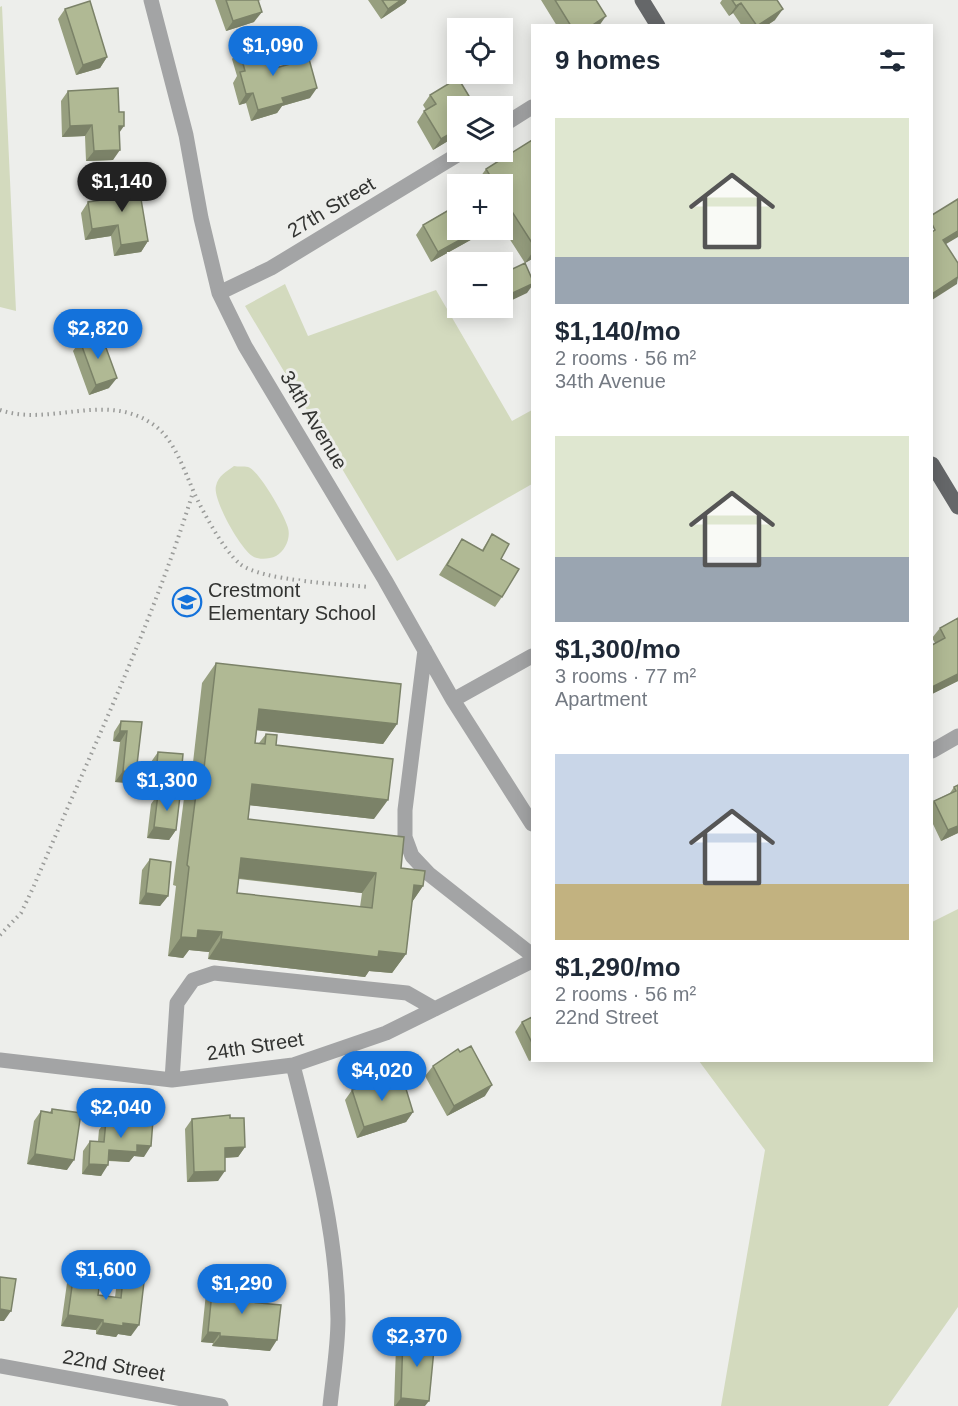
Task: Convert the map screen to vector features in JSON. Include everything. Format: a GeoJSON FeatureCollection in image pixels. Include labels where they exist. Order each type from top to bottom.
{"type":"FeatureCollection","features":[{"type":"Feature","properties":{"kind":"main road"},"geometry":{"type":"LineString","coordinates":[[642,0],[657,24]]}},
{"type":"Feature","properties":{"kind":"main road"},"geometry":{"type":"LineString","coordinates":[[933,466],[958,507]]}},
{"type":"Feature","properties":{"kind":"street","name":"34th Avenue"},"geometry":{"type":"LineString","coordinates":[[151,0],[186,135],[201,218],[219,293],[244,346],[391,590],[453,700],[531,822]]}},
{"type":"Feature","properties":{"kind":"street"},"geometry":{"type":"LineString","coordinates":[[513,119],[531,108]]}},
{"type":"Feature","properties":{"kind":"street","name":"27th Street"},"geometry":{"type":"LineString","coordinates":[[219,293],[271,268],[447,161]]}},
{"type":"Feature","properties":{"kind":"street"},"geometry":{"type":"LineString","coordinates":[[425,650],[405,810],[405,837],[412,856],[429,874],[531,954]]}},
{"type":"Feature","properties":{"kind":"street"},"geometry":{"type":"LineString","coordinates":[[453,700],[531,657]]}},
{"type":"Feature","properties":{"kind":"street"},"geometry":{"type":"LineString","coordinates":[[933,750],[958,736]]}},
{"type":"Feature","properties":{"kind":"street","name":"24th Street"},"geometry":{"type":"LineString","coordinates":[[0,1060],[172,1080],[293,1065],[386,1033],[531,961]]}},
{"type":"Feature","properties":{"kind":"street"},"geometry":{"type":"LineString","coordinates":[[172,1080],[177,1003],[193,980],[214,973],[407,993],[435,1009]]}},
{"type":"Feature","properties":{"kind":"street"},"geometry":{"type":"LineString","coordinates":[[293,1065],[323,1186],[332,1241],[338,1320],[330,1406]]}},
{"type":"Feature","properties":{"kind":"street","name":"22nd Street"},"geometry":{"type":"LineString","coordinates":[[0,1365],[221,1406]]}},
{"type":"Feature","properties":{"kind":"path"},"geometry":{"type":"LineString","coordinates":[[0,410],[33,417],[91,409],[124,411],[152,423],[178,453],[193,492],[225,545],[241,564],[267,575],[391,590]]}},
{"type":"Feature","properties":{"kind":"path"},"geometry":{"type":"LineString","coordinates":[[0,935],[21,914],[33,888],[122,679],[193,492]]}},
{"type":"Feature","properties":{"kind":"green space"},"geometry":{"type":"Polygon","coordinates":[[[2,6],[16,311],[0,307],[0,7],[2,6]]]}},
{"type":"Feature","properties":{"kind":"green space"},"geometry":{"type":"Polygon","coordinates":[[[285,284],[308,336],[436,290],[447,309],[447,318],[452,318],[512,421],[531,411],[531,485],[397,561],[245,306],[285,284]]]}},
{"type":"Feature","properties":{"kind":"green space"},"geometry":{"type":"Polygon","coordinates":[[[234,466],[248,467],[253,470],[265,484],[282,514],[289,536],[285,548],[276,556],[259,559],[249,553],[242,546],[223,513],[216,486],[220,477],[234,466]]]}},
{"type":"Feature","properties":{"kind":"green space"},"geometry":{"type":"Polygon","coordinates":[[[958,909],[958,1307],[888,1406],[721,1406],[765,1150],[700,1062],[933,1062],[933,922],[958,909]]]}},
{"type":"Feature","properties":{"kind":"building"},"geometry":{"type":"Polygon","coordinates":[[[226,0],[258,0],[262,12],[233,21],[226,0]]]}},
{"type":"Feature","properties":{"kind":"building"},"geometry":{"type":"Polygon","coordinates":[[[382,0],[401,0],[388,9],[382,0]]]}},
{"type":"Feature","properties":{"kind":"building"},"geometry":{"type":"Polygon","coordinates":[[[555,0],[596,0],[606,16],[594,24],[570,24],[555,0]]]}},
{"type":"Feature","properties":{"kind":"building"},"geometry":{"type":"Polygon","coordinates":[[[732,0],[777,0],[783,9],[760,24],[756,24],[741,3],[736,6],[732,0]]]}},
{"type":"Feature","properties":{"kind":"building"},"geometry":{"type":"Polygon","coordinates":[[[90,1],[107,57],[83,65],[65,9],[90,1]]]}},
{"type":"Feature","properties":{"kind":"building"},"geometry":{"type":"Polygon","coordinates":[[[267,41],[275,68],[309,59],[317,88],[282,98],[284,103],[258,110],[253,93],[246,94],[240,72],[245,71],[239,49],[267,41]]]}},
{"type":"Feature","properties":{"kind":"building"},"geometry":{"type":"Polygon","coordinates":[[[448,84],[462,84],[469,96],[447,96],[447,135],[441,139],[424,111],[436,104],[430,95],[448,84]]]}},
{"type":"Feature","properties":{"kind":"building"},"geometry":{"type":"Polygon","coordinates":[[[118,88],[119,112],[124,112],[124,126],[119,126],[120,150],[94,151],[92,125],[70,126],[68,91],[118,88]]]}},
{"type":"Feature","properties":{"kind":"building"},"geometry":{"type":"Polygon","coordinates":[[[531,141],[531,241],[513,213],[513,174],[489,174],[486,169],[497,162],[513,162],[513,152],[531,141]]]}},
{"type":"Feature","properties":{"kind":"building"},"geometry":{"type":"Polygon","coordinates":[[[138,181],[148,241],[121,245],[118,225],[92,229],[88,202],[114,198],[112,185],[138,181]]]}},
{"type":"Feature","properties":{"kind":"building"},"geometry":{"type":"Polygon","coordinates":[[[958,199],[958,231],[943,240],[958,263],[958,277],[933,293],[933,231],[935,230],[933,214],[958,199]]]}},
{"type":"Feature","properties":{"kind":"building"},"geometry":{"type":"Polygon","coordinates":[[[447,211],[447,240],[460,240],[438,252],[423,225],[447,211]]]}},
{"type":"Feature","properties":{"kind":"building"},"geometry":{"type":"Polygon","coordinates":[[[525,263],[531,277],[531,284],[513,293],[513,269],[525,263]]]}},
{"type":"Feature","properties":{"kind":"building"},"geometry":{"type":"Polygon","coordinates":[[[101,334],[117,378],[96,385],[80,341],[101,334]]]}},
{"type":"Feature","properties":{"kind":"building"},"geometry":{"type":"Polygon","coordinates":[[[492,534],[509,544],[501,559],[519,569],[502,597],[447,565],[462,539],[483,551],[492,534]]]}},
{"type":"Feature","properties":{"kind":"building"},"geometry":{"type":"Polygon","coordinates":[[[958,618],[958,674],[933,686],[933,644],[945,638],[940,628],[958,618]]]}},
{"type":"Feature","properties":{"kind":"building"},"geometry":{"type":"Polygon","coordinates":[[[216,663],[401,684],[397,724],[259,709],[255,743],[265,744],[266,734],[277,735],[276,745],[393,759],[388,800],[252,784],[248,819],[404,837],[401,868],[425,871],[423,886],[414,885],[406,954],[379,951],[378,957],[221,939],[222,932],[198,930],[197,938],[181,937],[198,778],[203,777],[216,663]],[[241,858],[237,893],[372,908],[376,873],[241,858]]]}},
{"type":"Feature","properties":{"kind":"building"},"geometry":{"type":"Polygon","coordinates":[[[121,721],[142,722],[136,773],[123,771],[127,731],[120,731],[121,721]]]}},
{"type":"Feature","properties":{"kind":"building"},"geometry":{"type":"Polygon","coordinates":[[[158,752],[183,754],[180,788],[155,786],[158,752]]]}},
{"type":"Feature","properties":{"kind":"building"},"geometry":{"type":"Polygon","coordinates":[[[958,785],[958,826],[948,830],[934,801],[956,791],[954,787],[958,785]]]}},
{"type":"Feature","properties":{"kind":"building"},"geometry":{"type":"Polygon","coordinates":[[[158,794],[180,796],[176,830],[154,827],[158,794]]]}},
{"type":"Feature","properties":{"kind":"building"},"geometry":{"type":"Polygon","coordinates":[[[150,859],[171,862],[168,896],[146,893],[150,859]]]}},
{"type":"Feature","properties":{"kind":"building"},"geometry":{"type":"Polygon","coordinates":[[[531,1018],[531,1041],[522,1022],[531,1018]]]}},
{"type":"Feature","properties":{"kind":"building"},"geometry":{"type":"Polygon","coordinates":[[[471,1046],[492,1085],[454,1106],[433,1066],[458,1049],[460,1052],[471,1046]]]}},
{"type":"Feature","properties":{"kind":"building"},"geometry":{"type":"Polygon","coordinates":[[[403,1079],[413,1112],[364,1127],[352,1090],[381,1080],[383,1085],[403,1079]]]}},
{"type":"Feature","properties":{"kind":"building"},"geometry":{"type":"Polygon","coordinates":[[[52,1109],[81,1113],[74,1160],[35,1154],[41,1111],[52,1113],[52,1109]]]}},
{"type":"Feature","properties":{"kind":"building"},"geometry":{"type":"Polygon","coordinates":[[[230,1115],[230,1118],[244,1118],[245,1147],[225,1148],[225,1171],[194,1172],[192,1119],[230,1115]]]}},
{"type":"Feature","properties":{"kind":"building"},"geometry":{"type":"Polygon","coordinates":[[[106,1120],[153,1120],[151,1146],[137,1145],[137,1152],[109,1150],[108,1165],[89,1164],[90,1141],[104,1142],[106,1120]]]}},
{"type":"Feature","properties":{"kind":"building"},"geometry":{"type":"Polygon","coordinates":[[[74,1272],[101,1276],[98,1295],[121,1298],[123,1279],[144,1282],[139,1325],[123,1323],[123,1326],[103,1323],[103,1320],[68,1315],[74,1272]]]}},
{"type":"Feature","properties":{"kind":"building"},"geometry":{"type":"Polygon","coordinates":[[[0,1277],[16,1279],[11,1311],[0,1309],[0,1277]]]}},
{"type":"Feature","properties":{"kind":"building"},"geometry":{"type":"Polygon","coordinates":[[[213,1282],[241,1285],[239,1301],[281,1305],[277,1340],[220,1336],[220,1333],[208,1332],[213,1282]]]}},
{"type":"Feature","properties":{"kind":"building"},"geometry":{"type":"Polygon","coordinates":[[[403,1336],[435,1339],[429,1401],[401,1398],[403,1336]]]}},
{"type":"Feature","properties":{"kind":"place","name":"Crestmont Elementary School"},"geometry":{"type":"Point","coordinates":[187,602]}}]}
